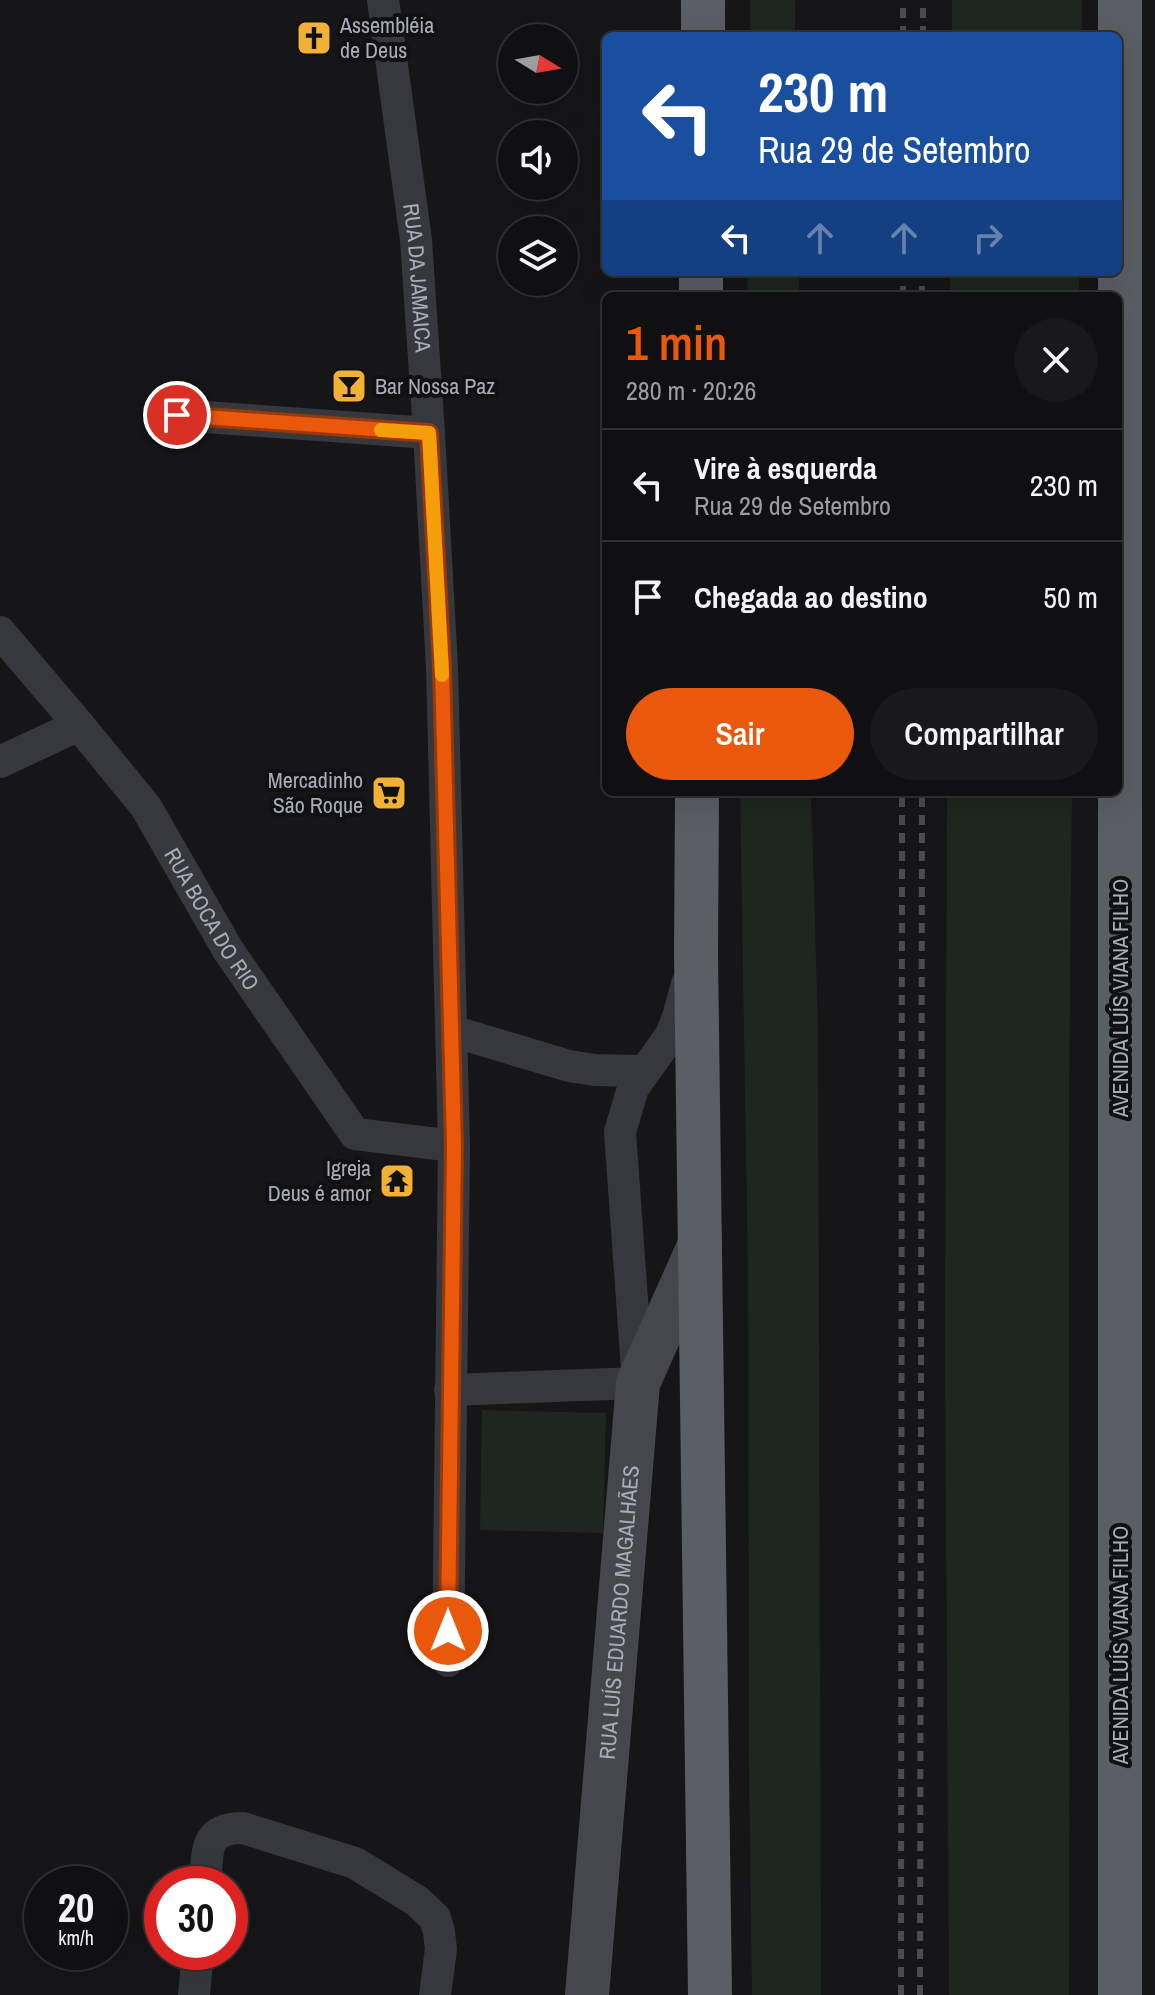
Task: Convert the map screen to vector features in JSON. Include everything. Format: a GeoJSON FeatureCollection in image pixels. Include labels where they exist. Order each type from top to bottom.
{"type":"FeatureCollection","features":[{"type":"Feature","properties":{"kind":"highway"},"geometry":{"type":"LineString","coordinates":[[703,0],[703,32]]}},
{"type":"Feature","properties":{"kind":"highway","name":"AVENIDA LUÍS VIANA FILHO"},"geometry":{"type":"LineString","coordinates":[[1120,0],[1120,32]]}},
{"type":"Feature","properties":{"kind":"highway"},"geometry":{"type":"LineString","coordinates":[[697,796],[696,955],[710,1995]]}},
{"type":"Feature","properties":{"kind":"highway","name":"AVENIDA LUÍS VIANA FILHO"},"geometry":{"type":"LineString","coordinates":[[1120,796],[1120,1995]]}},
{"type":"Feature","properties":{"kind":"main road","name":"RUA LUÍS EDUARDO MAGALHÃES"},"geometry":{"type":"LineString","coordinates":[[587,1995],[638,1383],[700,1244]]}},
{"type":"Feature","properties":{"kind":"street","name":"RUA DA JAMAICA"},"geometry":{"type":"LineString","coordinates":[[383,0],[416,240],[442,667],[454,1146],[448,1661]]}},
{"type":"Feature","properties":{"kind":"street"},"geometry":{"type":"LineString","coordinates":[[177,415],[429,433]]}},
{"type":"Feature","properties":{"kind":"street","name":"RUA BOCA DO RIO"},"geometry":{"type":"LineString","coordinates":[[0,632],[146,807],[228,950],[355,1134],[454,1146]]}},
{"type":"Feature","properties":{"kind":"street"},"geometry":{"type":"LineString","coordinates":[[0,762],[79,725]]}},
{"type":"Feature","properties":{"kind":"street"},"geometry":{"type":"LineString","coordinates":[[450,1390],[638,1383],[620,1132],[633,1088],[671,1035],[696,955]]}},
{"type":"Feature","properties":{"kind":"street"},"geometry":{"type":"LineString","coordinates":[[452,1031],[569,1066],[643,1071]]}},
{"type":"Feature","properties":{"kind":"street"},"geometry":{"type":"LineString","coordinates":[[207,1866],[209,1847],[216,1835],[226,1828],[243,1828],[355,1863],[417,1901],[435,1918],[441,1949],[435,1995]]}},
{"type":"Feature","properties":{"kind":"street"},"geometry":{"type":"LineString","coordinates":[[194,1995],[196,1970]]}},
{"type":"Feature","properties":{"kind":"shaded area"},"geometry":{"type":"Polygon","coordinates":[[[750,0],[795,0],[795,32],[750,32],[750,0]]]}},
{"type":"Feature","properties":{"kind":"shaded area"},"geometry":{"type":"Polygon","coordinates":[[[952,0],[1082,0],[1082,32],[952,32],[952,0]]]}},
{"type":"Feature","properties":{"kind":"shaded area"},"geometry":{"type":"Polygon","coordinates":[[[748,276],[799,276],[799,292],[747,292],[748,276]]]}},
{"type":"Feature","properties":{"kind":"shaded area"},"geometry":{"type":"Polygon","coordinates":[[[950,276],[1079,276],[1079,292],[950,292],[950,276]]]}},
{"type":"Feature","properties":{"kind":"shaded area"},"geometry":{"type":"Polygon","coordinates":[[[740,796],[811,796],[818,1026],[821,1995],[752,1995],[748,1271],[740,796]]]}},
{"type":"Feature","properties":{"kind":"shaded area"},"geometry":{"type":"Polygon","coordinates":[[[947,796],[1072,796],[1069,1995],[949,1995],[945,1352],[947,796]]]}},
{"type":"Feature","properties":{"kind":"shaded area"},"geometry":{"type":"Polygon","coordinates":[[[482,1410],[606,1413],[603,1533],[480,1530],[482,1410]]]}},
{"type":"Feature","properties":{"kind":"railway"},"geometry":{"type":"LineString","coordinates":[[903,0],[903,32]]}},
{"type":"Feature","properties":{"kind":"railway"},"geometry":{"type":"LineString","coordinates":[[923,0],[923,32]]}},
{"type":"Feature","properties":{"kind":"railway"},"geometry":{"type":"LineString","coordinates":[[903,276],[903,292]]}},
{"type":"Feature","properties":{"kind":"railway"},"geometry":{"type":"LineString","coordinates":[[922,276],[922,292]]}},
{"type":"Feature","properties":{"kind":"railway"},"geometry":{"type":"LineString","coordinates":[[901,1995],[902,796]]}},
{"type":"Feature","properties":{"kind":"railway"},"geometry":{"type":"LineString","coordinates":[[920,1995],[922,796]]}},
{"type":"Feature","properties":{"kind":"slow traffic"},"geometry":{"type":"LineString","coordinates":[[381,430],[429,433],[442,675]]}},
{"type":"Feature","properties":{"kind":"place","name":"Assembléia de Deus"},"geometry":{"type":"Point","coordinates":[314,38]}},
{"type":"Feature","properties":{"kind":"place","name":"Bar Nossa Paz"},"geometry":{"type":"Point","coordinates":[349,386]}},
{"type":"Feature","properties":{"kind":"place","name":"Mercadinho São Roque"},"geometry":{"type":"Point","coordinates":[389,793]}},
{"type":"Feature","properties":{"kind":"place","name":"Igreja Deus é amor"},"geometry":{"type":"Point","coordinates":[397,1181]}},
{"type":"Feature","properties":{"kind":"route"},"geometry":{"type":"LineString","coordinates":[[177,415],[429,433],[442,667],[454,1146],[448,1631]]}}]}
